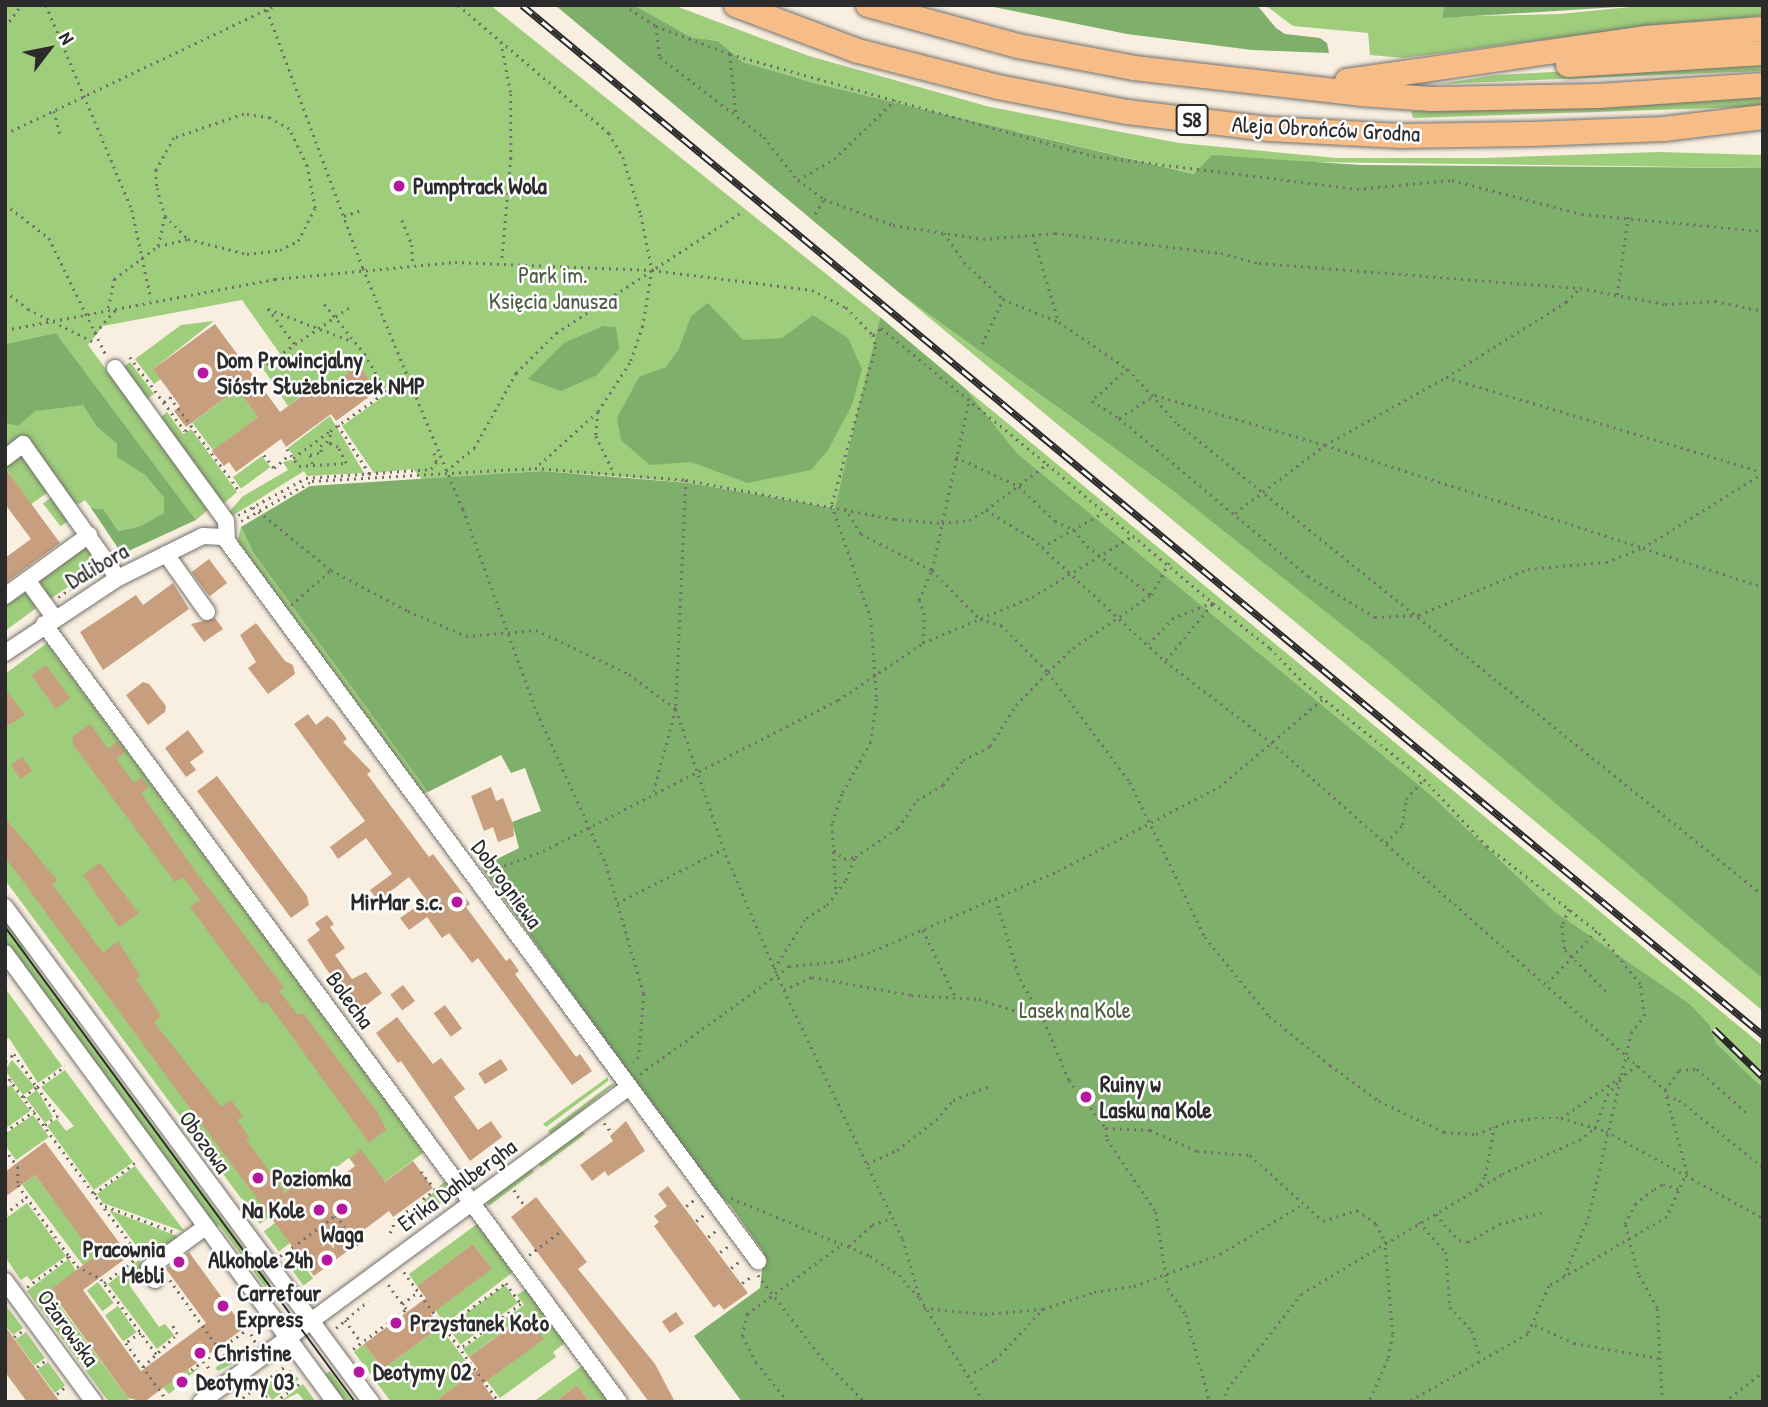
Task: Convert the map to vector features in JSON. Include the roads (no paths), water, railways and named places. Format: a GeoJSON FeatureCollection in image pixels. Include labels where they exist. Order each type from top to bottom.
{"type":"FeatureCollection","features":[{"type":"Feature","properties":{"kind":"highway","name":"Aleja Obrońców Grodna"},"geometry":{"type":"LineString","coordinates":[[736,5],[858,51],[998,87],[1127,112],[1270,129],[1401,136],[1664,129],[1763,117]]}},
{"type":"Feature","properties":{"kind":"highway","name":"Aleja Obrońców Grodna"},"geometry":{"type":"LineString","coordinates":[[868,5],[1082,58],[1290,86],[1432,99],[1598,96],[1763,85]]}},
{"type":"Feature","properties":{"kind":"highway"},"geometry":{"type":"LineString","coordinates":[[1431,72],[1645,38],[1763,29]]}},
{"type":"Feature","properties":{"kind":"highway"},"geometry":{"type":"LineString","coordinates":[[1290,86],[1431,72],[1763,53]]}},
{"type":"Feature","properties":{"kind":"highway"},"geometry":{"type":"LineString","coordinates":[[1664,129],[1763,134]]}},
{"type":"Feature","properties":{"kind":"street"},"geometry":{"type":"LineString","coordinates":[[115,368],[229,525],[223,537]]}},
{"type":"Feature","properties":{"kind":"street"},"geometry":{"type":"LineString","coordinates":[[5,458],[23,444],[118,579]]}},
{"type":"Feature","properties":{"kind":"street"},"geometry":{"type":"LineString","coordinates":[[5,596],[89,535]]}},
{"type":"Feature","properties":{"kind":"street","name":"Dalibora"},"geometry":{"type":"LineString","coordinates":[[5,653],[49,621],[118,579],[203,536],[223,537]]}},
{"type":"Feature","properties":{"kind":"street","name":"Dobrogniewa"},"geometry":{"type":"LineString","coordinates":[[223,537],[624,1081],[751,1263]]}},
{"type":"Feature","properties":{"kind":"street"},"geometry":{"type":"LineString","coordinates":[[166,554],[207,612]]}},
{"type":"Feature","properties":{"kind":"street","name":"Bolecha"},"geometry":{"type":"LineString","coordinates":[[27,580],[49,621],[619,1402]]}},
{"type":"Feature","properties":{"kind":"street","name":"Obozowa"},"geometry":{"type":"LineString","coordinates":[[5,907],[371,1402]]}},
{"type":"Feature","properties":{"kind":"street"},"geometry":{"type":"LineString","coordinates":[[5,953],[204,1228],[335,1402]]}},
{"type":"Feature","properties":{"kind":"street","name":"Erika Dahlbergha"},"geometry":{"type":"LineString","coordinates":[[201,1402],[472,1202],[624,1081]]}},
{"type":"Feature","properties":{"kind":"street"},"geometry":{"type":"LineString","coordinates":[[162,1279],[149,1268],[204,1228]]}},
{"type":"Feature","properties":{"kind":"street","name":"Ożarowska"},"geometry":{"type":"LineString","coordinates":[[5,1281],[94,1402]]}},
{"type":"Feature","properties":{"kind":"tram line"},"geometry":{"type":"LineString","coordinates":[[5,927],[355,1402]]}},
{"type":"Feature","properties":{"kind":"railway"},"geometry":{"type":"LineString","coordinates":[[522,5],[1763,1035]]}},
{"type":"Feature","properties":{"kind":"railway"},"geometry":{"type":"LineString","coordinates":[[1714,1029],[1763,1077]]}},
{"type":"Feature","properties":{"kind":"place","name":"Pumptrack Wola"},"geometry":{"type":"Point","coordinates":[399,186]}},
{"type":"Feature","properties":{"kind":"place","name":"Dom Prowincjalny Sióstr Służebniczek NMP"},"geometry":{"type":"Point","coordinates":[203,373]}},
{"type":"Feature","properties":{"kind":"place","name":"MirMar s.c."},"geometry":{"type":"Point","coordinates":[457,902]}},
{"type":"Feature","properties":{"kind":"place","name":"Ruiny w Lasku na Kole"},"geometry":{"type":"Point","coordinates":[1086,1097]}},
{"type":"Feature","properties":{"kind":"place","name":"Poziomka"},"geometry":{"type":"Point","coordinates":[258,1178]}},
{"type":"Feature","properties":{"kind":"place","name":"Waga"},"geometry":{"type":"Point","coordinates":[342,1209]}},
{"type":"Feature","properties":{"kind":"place","name":"Na Kole"},"geometry":{"type":"Point","coordinates":[319,1210]}},
{"type":"Feature","properties":{"kind":"place","name":"Alkohole 24h"},"geometry":{"type":"Point","coordinates":[327,1260]}},
{"type":"Feature","properties":{"kind":"place","name":"Pracownia Mebli"},"geometry":{"type":"Point","coordinates":[179,1262]}},
{"type":"Feature","properties":{"kind":"place","name":"Carrefour Express"},"geometry":{"type":"Point","coordinates":[223,1306]}},
{"type":"Feature","properties":{"kind":"place","name":"Przystanek Koło"},"geometry":{"type":"Point","coordinates":[396,1323]}},
{"type":"Feature","properties":{"kind":"place","name":"Christine"},"geometry":{"type":"Point","coordinates":[200,1353]}},
{"type":"Feature","properties":{"kind":"place","name":"Deotymy 02"},"geometry":{"type":"Point","coordinates":[359,1372]}},
{"type":"Feature","properties":{"kind":"place","name":"Deotymy 03"},"geometry":{"type":"Point","coordinates":[182,1382]}},
{"type":"Feature","properties":{"kind":"park label","name":"Park im. Księcia Janusza"},"geometry":{"type":"Point","coordinates":[553,288]}},
{"type":"Feature","properties":{"kind":"park label","name":"Lasek na Kole"},"geometry":{"type":"Point","coordinates":[1075,1010]}}]}
